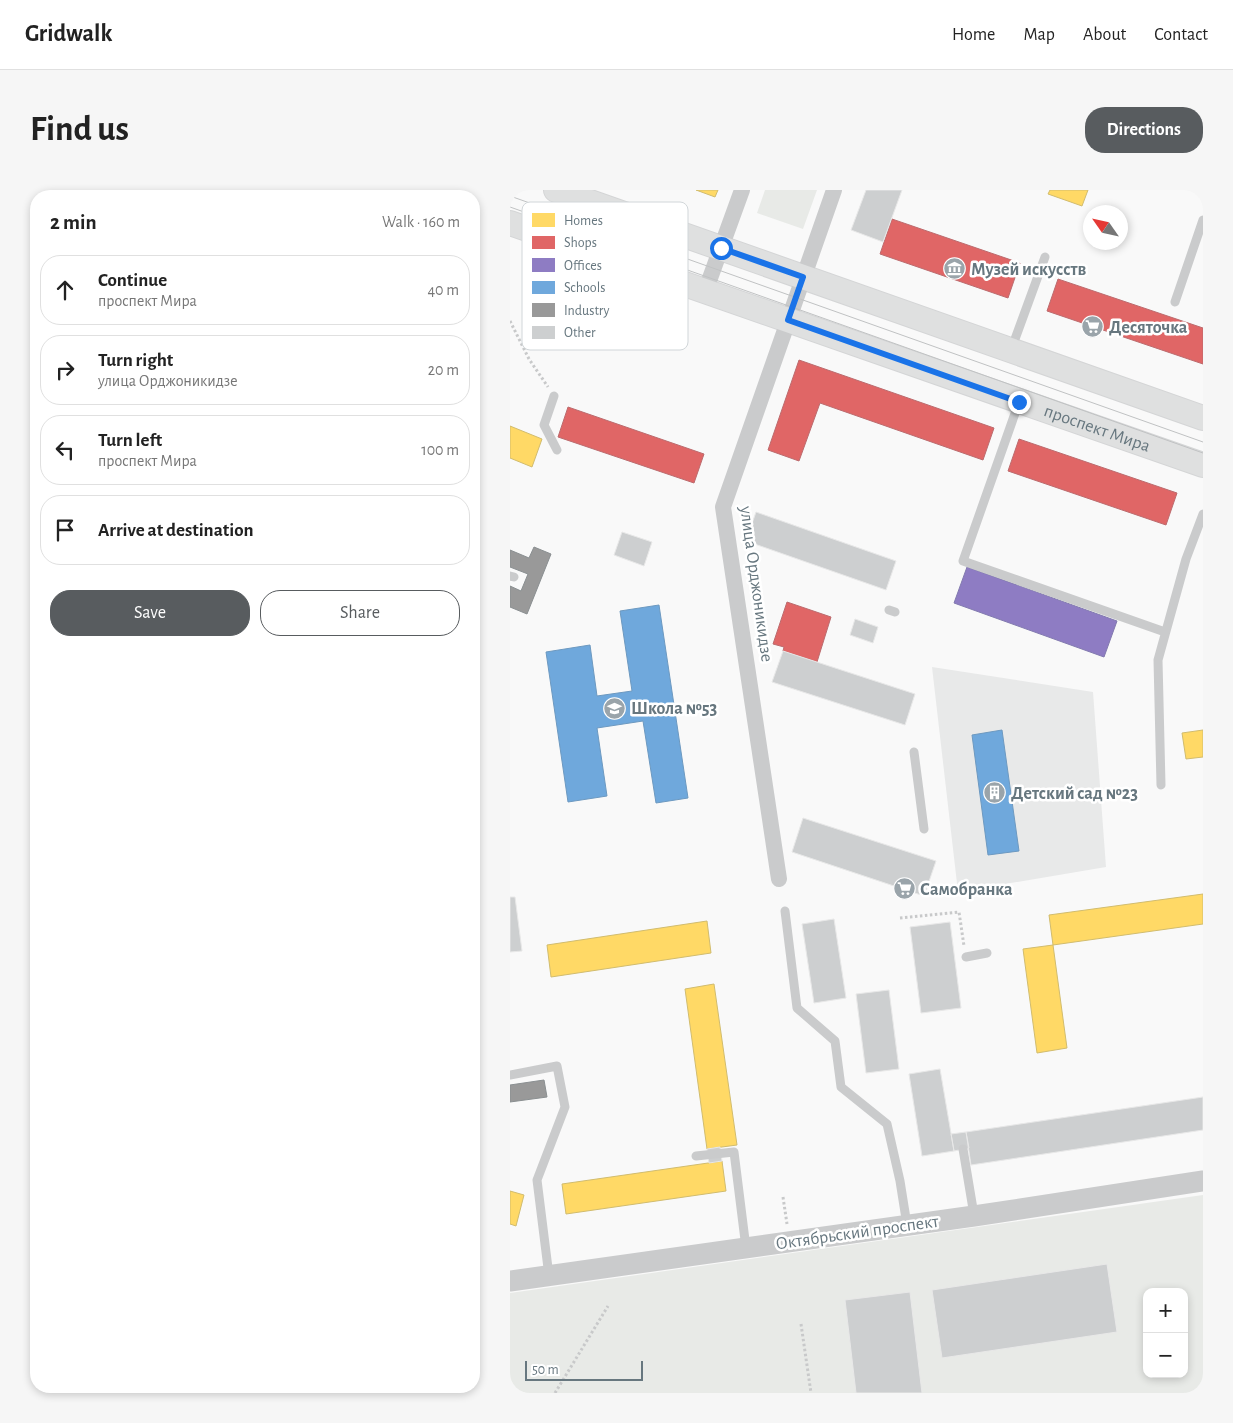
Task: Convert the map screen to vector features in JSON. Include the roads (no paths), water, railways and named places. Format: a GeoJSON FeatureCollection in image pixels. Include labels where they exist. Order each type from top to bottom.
{"type":"FeatureCollection","features":[{"type":"Feature","properties":{"kind":"main road"},"geometry":{"type":"LineString","coordinates":[[556,190],[590,202]]}},
{"type":"Feature","properties":{"kind":"main road","name":"проспект Мира"},"geometry":{"type":"LineString","coordinates":[[510,223],[522,227]]}},
{"type":"Feature","properties":{"kind":"main road"},"geometry":{"type":"LineString","coordinates":[[688,236],[1203,418]]}},
{"type":"Feature","properties":{"kind":"main road","name":"проспект Мира"},"geometry":{"type":"LineString","coordinates":[[688,286],[1203,465]]}},
{"type":"Feature","properties":{"kind":"street"},"geometry":{"type":"LineString","coordinates":[[705,292],[742,190]]}},
{"type":"Feature","properties":{"kind":"street","name":"улица Орджоникидзе"},"geometry":{"type":"LineString","coordinates":[[779,879],[723,506],[834,190]]}},
{"type":"Feature","properties":{"kind":"street","name":"Октябрьский проспект"},"geometry":{"type":"LineString","coordinates":[[510,1281],[974,1216],[1203,1181]]}},
{"type":"Feature","properties":{"kind":"lane"},"geometry":{"type":"LineString","coordinates":[[1175,302],[1203,220]]}},
{"type":"Feature","properties":{"kind":"lane"},"geometry":{"type":"LineString","coordinates":[[1011,350],[1045,257]]}},
{"type":"Feature","properties":{"kind":"lane"},"geometry":{"type":"LineString","coordinates":[[554,396],[544,425],[557,450]]}},
{"type":"Feature","properties":{"kind":"lane"},"geometry":{"type":"LineString","coordinates":[[1019,402],[963,561],[1166,632]]}},
{"type":"Feature","properties":{"kind":"lane"},"geometry":{"type":"LineString","coordinates":[[1161,785],[1158,660],[1186,559],[1203,514]]}},
{"type":"Feature","properties":{"kind":"lane"},"geometry":{"type":"LineString","coordinates":[[914,752],[924,830]]}},
{"type":"Feature","properties":{"kind":"lane"},"geometry":{"type":"LineString","coordinates":[[785,911],[797,1008],[835,1041],[841,1087],[887,1124],[900,1181],[907,1225]]}},
{"type":"Feature","properties":{"kind":"lane"},"geometry":{"type":"LineString","coordinates":[[966,957],[987,953]]}},
{"type":"Feature","properties":{"kind":"lane"},"geometry":{"type":"LineString","coordinates":[[510,1075],[557,1066],[565,1107],[537,1180],[549,1276]]}},
{"type":"Feature","properties":{"kind":"lane"},"geometry":{"type":"LineString","coordinates":[[963,1149],[974,1216]]}},
{"type":"Feature","properties":{"kind":"lane"},"geometry":{"type":"LineString","coordinates":[[696,1156],[734,1152],[746,1248]]}},
{"type":"Feature","properties":{"kind":"tram line"},"geometry":{"type":"LineString","coordinates":[[510,196],[527,202]]}},
{"type":"Feature","properties":{"kind":"tram line"},"geometry":{"type":"LineString","coordinates":[[510,207],[522,211]]}},
{"type":"Feature","properties":{"kind":"tram line"},"geometry":{"type":"LineString","coordinates":[[688,259],[1203,442]]}},
{"type":"Feature","properties":{"kind":"tram line"},"geometry":{"type":"LineString","coordinates":[[688,270],[1203,453]]}},
{"type":"Feature","properties":{"kind":"place","name":"Музей искусств"},"geometry":{"type":"Point","coordinates":[955,269]}},
{"type":"Feature","properties":{"kind":"place","name":"Десяточка"},"geometry":{"type":"Point","coordinates":[1093,327]}},
{"type":"Feature","properties":{"kind":"place","name":"Школа №53"},"geometry":{"type":"Point","coordinates":[615,708]}},
{"type":"Feature","properties":{"kind":"place","name":"Детский сад №23"},"geometry":{"type":"Point","coordinates":[995,793]}},
{"type":"Feature","properties":{"kind":"place","name":"Самобранка"},"geometry":{"type":"Point","coordinates":[904,889]}}]}
